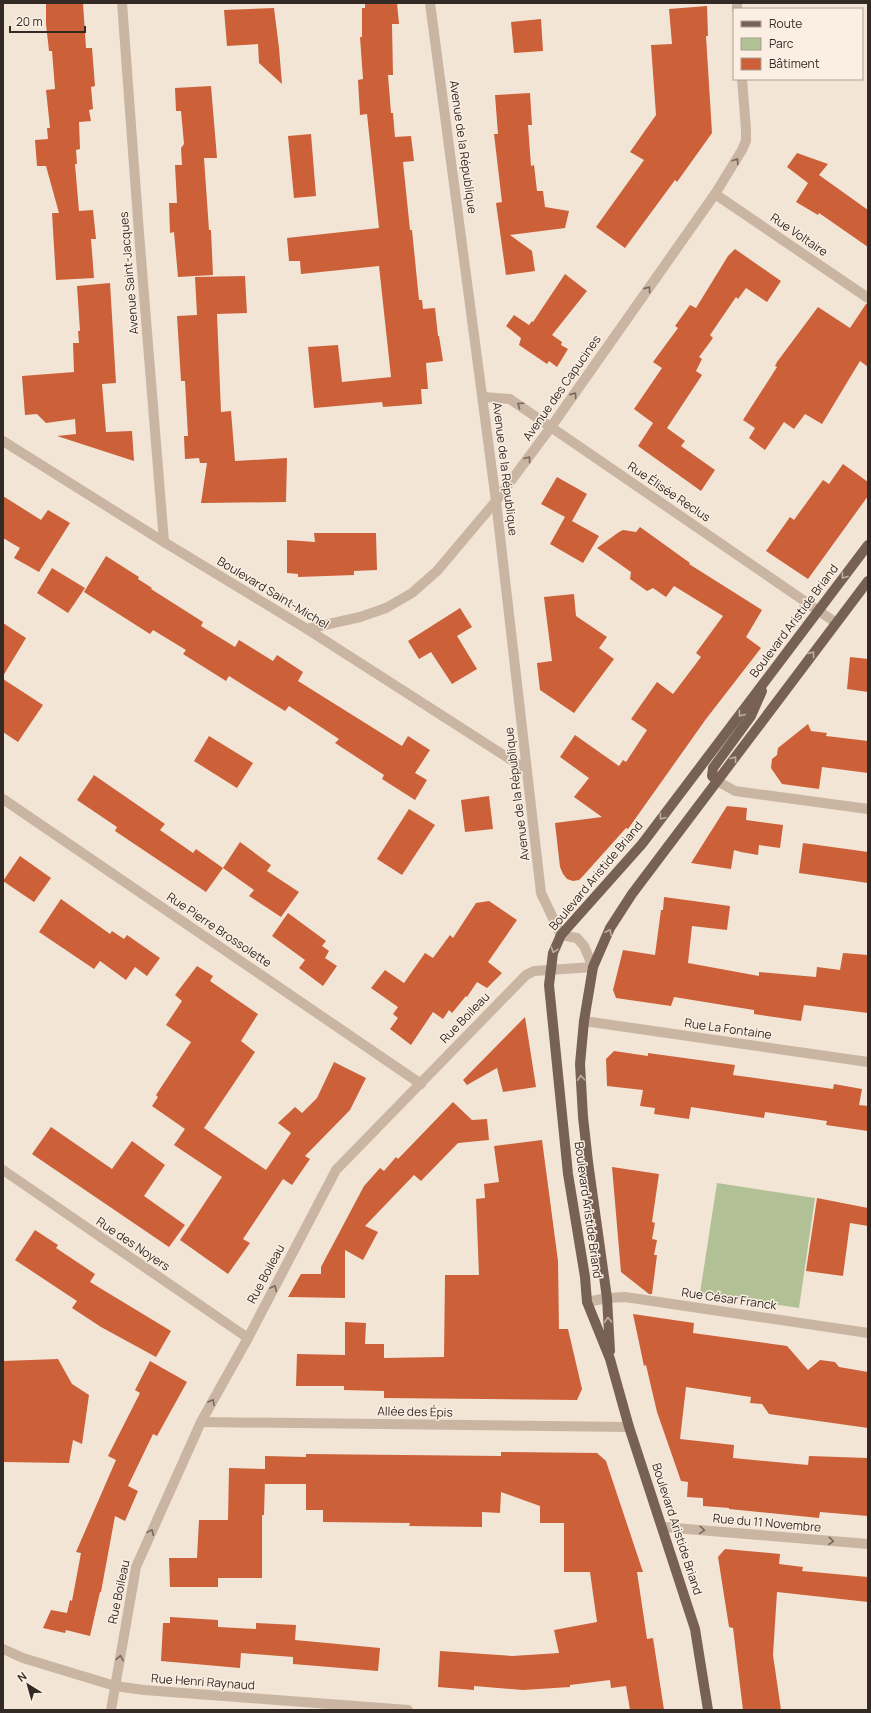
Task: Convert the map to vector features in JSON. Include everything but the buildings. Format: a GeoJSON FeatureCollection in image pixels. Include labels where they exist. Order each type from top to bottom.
{"type":"FeatureCollection","features":[{"type":"Feature","properties":{"kind":"main road","name":"Boulevard Aristide Briand"},"geometry":{"type":"LineString","coordinates":[[708,1710],[695,1629],[663,1527],[629,1427],[610,1359],[587,1302],[585,1277],[567,1166],[552,1028],[549,985],[550,970],[553,953],[561,934],[642,844],[868,545]]}},
{"type":"Feature","properties":{"kind":"main road","name":"Boulevard Aristide Briand"},"geometry":{"type":"LineString","coordinates":[[610,1359],[607,1298],[583,1117],[580,1064],[584,1021],[593,968],[610,928],[632,894],[835,622],[868,581]]}},
{"type":"Feature","properties":{"kind":"main road"},"geometry":{"type":"LineString","coordinates":[[717,782],[712,776],[713,768],[751,716],[768,678]]}},
{"type":"Feature","properties":{"kind":"street","name":"Avenue Saint-Jacques"},"geometry":{"type":"LineString","coordinates":[[122,3],[139,240],[164,542]]}},
{"type":"Feature","properties":{"kind":"street","name":"Avenue de la République"},"geometry":{"type":"LineString","coordinates":[[430,3],[496,501],[541,893],[561,934]]}},
{"type":"Feature","properties":{"kind":"street","name":"Avenue des Capucines"},"geometry":{"type":"LineString","coordinates":[[307,628],[360,617],[386,608],[412,593],[437,571],[496,501],[552,427],[714,194],[742,150],[746,141],[742,80]]}},
{"type":"Feature","properties":{"kind":"street","name":"Rue Voltaire"},"geometry":{"type":"LineString","coordinates":[[714,194],[868,298]]}},
{"type":"Feature","properties":{"kind":"street","name":"Rue Élisée Reclus"},"geometry":{"type":"LineString","coordinates":[[483,398],[510,399],[835,622]]}},
{"type":"Feature","properties":{"kind":"street","name":"Boulevard Saint-Michel"},"geometry":{"type":"LineString","coordinates":[[3,441],[164,542],[307,628],[527,770]]}},
{"type":"Feature","properties":{"kind":"street"},"geometry":{"type":"LineString","coordinates":[[717,782],[735,791],[868,809]]}},
{"type":"Feature","properties":{"kind":"street","name":"Rue Pierre Brossolette"},"geometry":{"type":"LineString","coordinates":[[3,799],[421,1084]]}},
{"type":"Feature","properties":{"kind":"street"},"geometry":{"type":"LineString","coordinates":[[561,934],[577,938],[584,946],[593,968]]}},
{"type":"Feature","properties":{"kind":"street","name":"Rue Boileau"},"geometry":{"type":"LineString","coordinates":[[111,1710],[136,1567],[201,1422],[248,1338],[336,1170],[526,975],[534,971],[593,968]]}},
{"type":"Feature","properties":{"kind":"street","name":"Rue La Fontaine"},"geometry":{"type":"LineString","coordinates":[[584,1021],[868,1062]]}},
{"type":"Feature","properties":{"kind":"street","name":"Rue des Noyers"},"geometry":{"type":"LineString","coordinates":[[3,1170],[248,1338]]}},
{"type":"Feature","properties":{"kind":"street","name":"Rue César Franck"},"geometry":{"type":"LineString","coordinates":[[587,1302],[607,1298],[626,1297],[868,1333]]}},
{"type":"Feature","properties":{"kind":"street","name":"Allée des Épis"},"geometry":{"type":"LineString","coordinates":[[201,1422],[629,1427]]}},
{"type":"Feature","properties":{"kind":"street","name":"Rue du 11 Novembre"},"geometry":{"type":"LineString","coordinates":[[663,1527],[868,1544]]}},
{"type":"Feature","properties":{"kind":"street","name":"Rue Henri Raynaud"},"geometry":{"type":"LineString","coordinates":[[3,1649],[23,1658],[115,1686],[144,1690],[408,1710]]}},
{"type":"Feature","properties":{"kind":"green space"},"geometry":{"type":"Polygon","coordinates":[[[717,1183],[815,1198],[799,1308],[700,1293],[717,1183]]]}}]}
